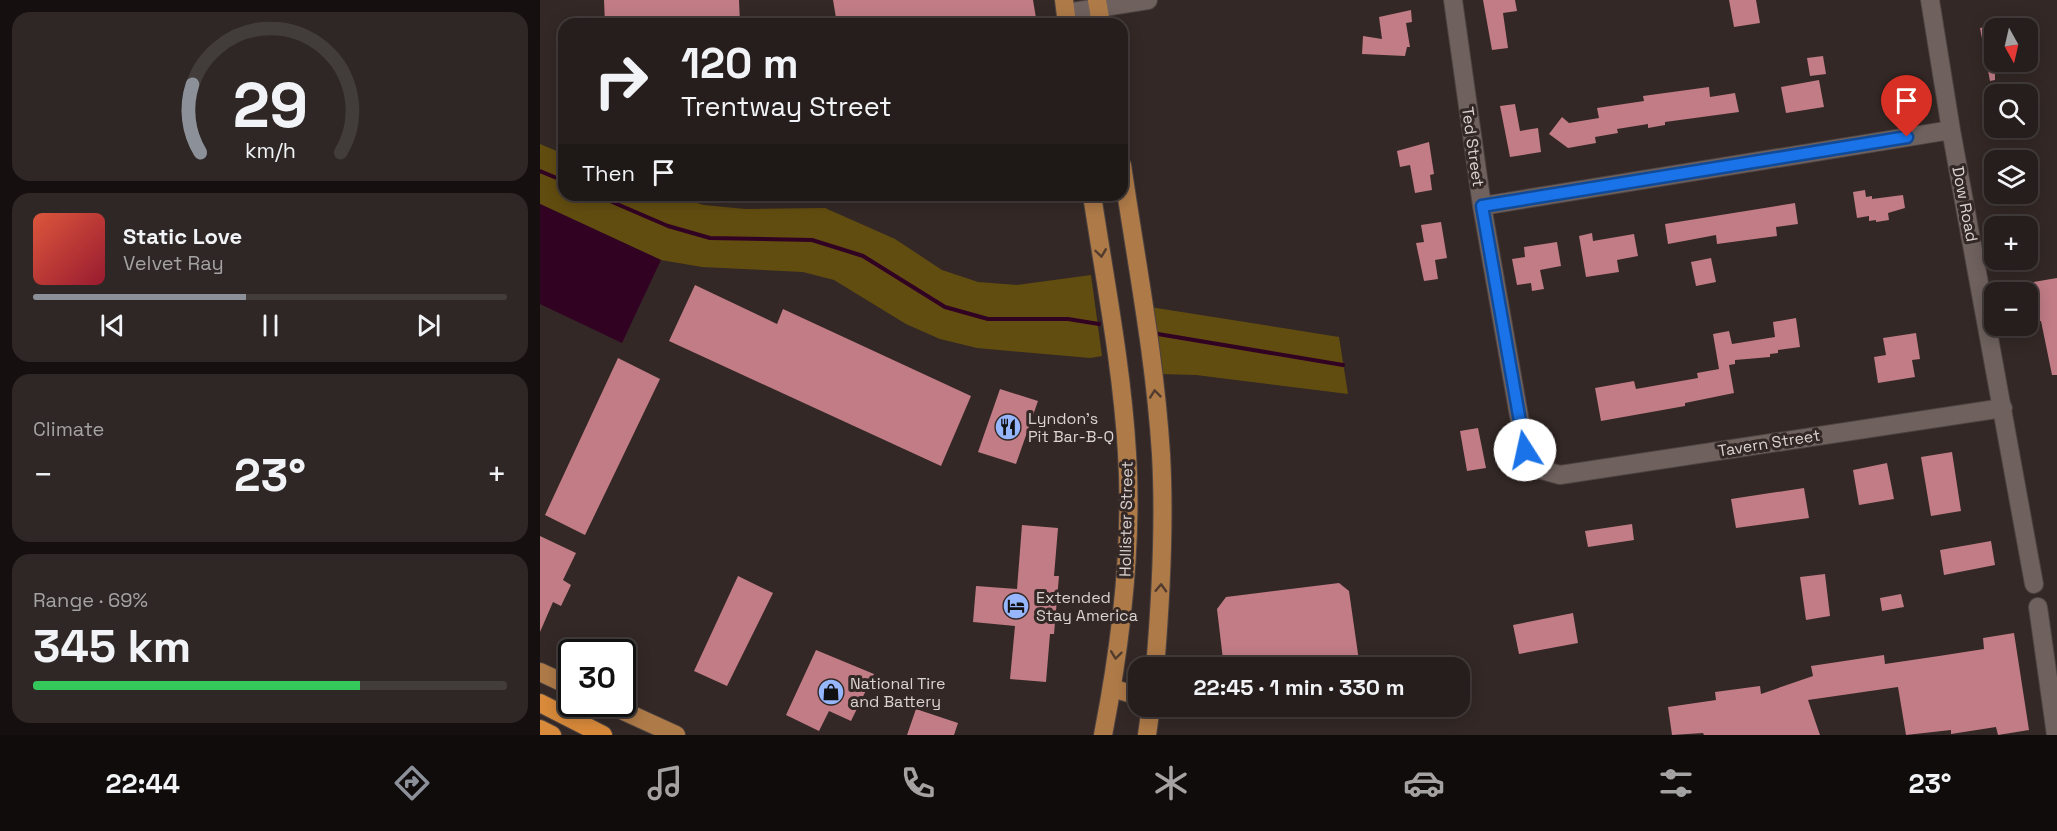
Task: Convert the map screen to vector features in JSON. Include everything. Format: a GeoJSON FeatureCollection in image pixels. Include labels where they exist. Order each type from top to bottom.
{"type":"FeatureCollection","features":[{"type":"Feature","properties":{"kind":"highway"},"geometry":{"type":"LineString","coordinates":[[540,703],[603,735]]}},
{"type":"Feature","properties":{"kind":"highway"},"geometry":{"type":"LineString","coordinates":[[540,729],[552,735]]}},
{"type":"Feature","properties":{"kind":"main road","name":"Hollister Street"},"geometry":{"type":"LineString","coordinates":[[1093,201],[1121,390],[1127,455],[1127,571],[1112,688],[1103,735]]}},
{"type":"Feature","properties":{"kind":"main road","name":"Hollister Street"},"geometry":{"type":"LineString","coordinates":[[1127,201],[1154,383],[1161,455],[1162,589],[1156,657]]}},
{"type":"Feature","properties":{"kind":"main road"},"geometry":{"type":"LineString","coordinates":[[540,672],[558,680]]}},
{"type":"Feature","properties":{"kind":"main road"},"geometry":{"type":"LineString","coordinates":[[1112,688],[1128,693]]}},
{"type":"Feature","properties":{"kind":"main road"},"geometry":{"type":"LineString","coordinates":[[636,717],[676,735]]}},
{"type":"Feature","properties":{"kind":"main road"},"geometry":{"type":"LineString","coordinates":[[1147,735],[1149,717]]}},
{"type":"Feature","properties":{"kind":"street"},"geometry":{"type":"LineString","coordinates":[[1066,12],[1099,11],[1148,0]]}},
{"type":"Feature","properties":{"kind":"street","name":"Ted Street"},"geometry":{"type":"LineString","coordinates":[[1453,0],[1482,206],[1525,450],[1535,468]]}},
{"type":"Feature","properties":{"kind":"street","name":"Dow Road"},"geometry":{"type":"LineString","coordinates":[[1930,0],[1951,130],[2034,584]]}},
{"type":"Feature","properties":{"kind":"street"},"geometry":{"type":"LineString","coordinates":[[1482,206],[1951,130]]}},
{"type":"Feature","properties":{"kind":"street","name":"Tavern Street"},"geometry":{"type":"LineString","coordinates":[[1535,468],[1560,475],[2003,408]]}},
{"type":"Feature","properties":{"kind":"street"},"geometry":{"type":"LineString","coordinates":[[2038,607],[2056,735]]}},
{"type":"Feature","properties":{"kind":"shaded area"},"geometry":{"type":"Polygon","coordinates":[[[540,144],[558,152],[558,201],[690,201],[704,205],[745,209],[825,208],[895,239],[942,270],[978,282],[1017,285],[1091,275],[1102,356],[1090,358],[977,348],[940,339],[906,324],[834,280],[803,272],[702,267],[661,260],[540,204],[540,144]]]}},
{"type":"Feature","properties":{"kind":"shaded area"},"geometry":{"type":"Polygon","coordinates":[[[540,204],[661,260],[622,343],[540,304],[540,204]]]}},
{"type":"Feature","properties":{"kind":"shaded area"},"geometry":{"type":"Polygon","coordinates":[[[1150,307],[1339,337],[1348,394],[1196,375],[1160,374],[1150,307]]]}},
{"type":"Feature","properties":{"kind":"building"},"geometry":{"type":"Polygon","coordinates":[[[604,0],[739,0],[740,18],[605,18],[604,0]]]}},
{"type":"Feature","properties":{"kind":"building"},"geometry":{"type":"Polygon","coordinates":[[[833,0],[1033,0],[1036,18],[836,18],[833,0]]]}},
{"type":"Feature","properties":{"kind":"building"},"geometry":{"type":"Polygon","coordinates":[[[1483,0],[1515,0],[1517,11],[1503,13],[1508,48],[1492,50],[1483,0]]]}},
{"type":"Feature","properties":{"kind":"building"},"geometry":{"type":"Polygon","coordinates":[[[1729,0],[1756,0],[1760,23],[1734,27],[1729,0]]]}},
{"type":"Feature","properties":{"kind":"building"},"geometry":{"type":"Polygon","coordinates":[[[1411,10],[1412,22],[1406,23],[1410,47],[1407,47],[1405,56],[1362,54],[1363,36],[1382,39],[1379,17],[1411,10]]]}},
{"type":"Feature","properties":{"kind":"building"},"geometry":{"type":"Polygon","coordinates":[[[1984,27],[1984,49],[1980,28],[1984,27]]]}},
{"type":"Feature","properties":{"kind":"building"},"geometry":{"type":"Polygon","coordinates":[[[1823,56],[1826,74],[1810,76],[1807,58],[1823,56]]]}},
{"type":"Feature","properties":{"kind":"building"},"geometry":{"type":"Polygon","coordinates":[[[1988,72],[1995,72],[1995,80],[1990,81],[1988,72]]]}},
{"type":"Feature","properties":{"kind":"building"},"geometry":{"type":"Polygon","coordinates":[[[1819,80],[1824,107],[1786,113],[1781,87],[1819,80]]]}},
{"type":"Feature","properties":{"kind":"building"},"geometry":{"type":"Polygon","coordinates":[[[1709,87],[1710,97],[1735,93],[1739,112],[1665,122],[1665,125],[1648,128],[1648,124],[1617,129],[1618,133],[1595,137],[1596,143],[1568,148],[1549,134],[1562,117],[1569,123],[1599,118],[1597,108],[1644,101],[1643,96],[1709,87]]]}},
{"type":"Feature","properties":{"kind":"building"},"geometry":{"type":"Polygon","coordinates":[[[1515,104],[1520,131],[1538,128],[1541,152],[1510,157],[1500,106],[1515,104]]]}},
{"type":"Feature","properties":{"kind":"building"},"geometry":{"type":"Polygon","coordinates":[[[1429,142],[1434,174],[1430,175],[1432,190],[1415,193],[1410,165],[1400,167],[1397,151],[1429,142]]]}},
{"type":"Feature","properties":{"kind":"building"},"geometry":{"type":"Polygon","coordinates":[[[1865,190],[1866,197],[1872,196],[1872,199],[1903,195],[1905,208],[1888,213],[1889,220],[1876,222],[1876,220],[1869,221],[1869,216],[1857,218],[1853,192],[1865,190]]]}},
{"type":"Feature","properties":{"kind":"building"},"geometry":{"type":"Polygon","coordinates":[[[1795,203],[1798,224],[1776,227],[1777,236],[1717,244],[1716,235],[1668,244],[1665,224],[1795,203]]]}},
{"type":"Feature","properties":{"kind":"building"},"geometry":{"type":"Polygon","coordinates":[[[1441,222],[1447,258],[1435,260],[1438,279],[1424,281],[1416,243],[1424,242],[1421,225],[1441,222]]]}},
{"type":"Feature","properties":{"kind":"building"},"geometry":{"type":"Polygon","coordinates":[[[1592,233],[1593,241],[1634,234],[1638,256],[1617,260],[1619,272],[1586,277],[1579,236],[1592,233]]]}},
{"type":"Feature","properties":{"kind":"building"},"geometry":{"type":"Polygon","coordinates":[[[1557,242],[1561,266],[1540,270],[1544,289],[1532,291],[1531,283],[1517,285],[1512,259],[1525,257],[1524,247],[1557,242]]]}},
{"type":"Feature","properties":{"kind":"building"},"geometry":{"type":"Polygon","coordinates":[[[1711,258],[1716,282],[1696,286],[1691,262],[1711,258]]]}},
{"type":"Feature","properties":{"kind":"building"},"geometry":{"type":"Polygon","coordinates":[[[2057,278],[2057,375],[2052,375],[2041,321],[2038,321],[2038,282],[2033,282],[2057,278]]]}},
{"type":"Feature","properties":{"kind":"building"},"geometry":{"type":"Polygon","coordinates":[[[695,285],[777,324],[783,309],[971,396],[941,466],[669,341],[695,285]]]}},
{"type":"Feature","properties":{"kind":"building"},"geometry":{"type":"Polygon","coordinates":[[[1796,318],[1800,347],[1778,350],[1778,353],[1770,354],[1770,357],[1735,360],[1735,364],[1729,365],[1734,393],[1685,403],[1685,406],[1601,421],[1595,388],[1634,381],[1636,389],[1698,378],[1697,373],[1719,369],[1713,334],[1729,331],[1732,344],[1775,337],[1773,322],[1796,318]]]}},
{"type":"Feature","properties":{"kind":"building"},"geometry":{"type":"Polygon","coordinates":[[[1916,333],[1920,359],[1912,360],[1915,377],[1878,383],[1874,357],[1886,355],[1883,338],[1916,333]]]}},
{"type":"Feature","properties":{"kind":"building"},"geometry":{"type":"Polygon","coordinates":[[[618,358],[660,379],[585,535],[545,515],[618,358]]]}},
{"type":"Feature","properties":{"kind":"building","name":"Lyndon's Pit Bar-B-Q"},"geometry":{"type":"Polygon","coordinates":[[[1000,389],[1038,401],[1016,464],[978,452],[1000,389]]]}},
{"type":"Feature","properties":{"kind":"building"},"geometry":{"type":"Polygon","coordinates":[[[1478,428],[1486,468],[1467,471],[1460,431],[1478,428]]]}},
{"type":"Feature","properties":{"kind":"building"},"geometry":{"type":"Polygon","coordinates":[[[1952,452],[1961,511],[1931,516],[1921,457],[1952,452]]]}},
{"type":"Feature","properties":{"kind":"building"},"geometry":{"type":"Polygon","coordinates":[[[1887,463],[1894,499],[1859,505],[1853,470],[1887,463]]]}},
{"type":"Feature","properties":{"kind":"building"},"geometry":{"type":"Polygon","coordinates":[[[1804,488],[1809,518],[1736,528],[1731,499],[1804,488]]]}},
{"type":"Feature","properties":{"kind":"building"},"geometry":{"type":"Polygon","coordinates":[[[1632,524],[1634,540],[1588,547],[1585,531],[1632,524]]]}},
{"type":"Feature","properties":{"kind":"building","name":"Extended Stay America"},"geometry":{"type":"Polygon","coordinates":[[[1022,525],[1058,528],[1054,576],[1059,576],[1054,634],[1050,634],[1046,682],[1010,679],[1015,626],[973,622],[976,586],[1017,589],[1022,525]]]}},
{"type":"Feature","properties":{"kind":"building"},"geometry":{"type":"Polygon","coordinates":[[[540,536],[576,553],[563,580],[571,585],[561,606],[553,602],[540,632],[540,536]]]}},
{"type":"Feature","properties":{"kind":"building"},"geometry":{"type":"Polygon","coordinates":[[[1991,541],[1995,565],[1944,575],[1940,550],[1991,541]]]}},
{"type":"Feature","properties":{"kind":"building"},"geometry":{"type":"Polygon","coordinates":[[[1825,574],[1830,616],[1806,620],[1800,577],[1825,574]]]}},
{"type":"Feature","properties":{"kind":"building"},"geometry":{"type":"Polygon","coordinates":[[[738,576],[773,593],[727,686],[694,671],[738,576]]]}},
{"type":"Feature","properties":{"kind":"building"},"geometry":{"type":"Polygon","coordinates":[[[1339,583],[1349,591],[1358,657],[1223,657],[1217,609],[1226,597],[1339,583]]]}},
{"type":"Feature","properties":{"kind":"building"},"geometry":{"type":"Polygon","coordinates":[[[1901,594],[1904,607],[1882,611],[1880,598],[1901,594]]]}},
{"type":"Feature","properties":{"kind":"building"},"geometry":{"type":"Polygon","coordinates":[[[1573,613],[1578,643],[1519,654],[1513,625],[1573,613]]]}},
{"type":"Feature","properties":{"kind":"building"},"geometry":{"type":"Polygon","coordinates":[[[2014,633],[2029,730],[1998,735],[1996,727],[1951,734],[1951,730],[1906,735],[1898,687],[1808,700],[1820,735],[1704,735],[1703,733],[1672,735],[1668,707],[1716,700],[1715,692],[1760,686],[1761,694],[1813,676],[1811,666],[1884,655],[1885,664],[1984,649],[1983,638],[2014,633]]]}},
{"type":"Feature","properties":{"kind":"building","name":"National Tire and Battery"},"geometry":{"type":"Polygon","coordinates":[[[816,650],[874,674],[851,721],[829,711],[819,731],[786,715],[816,650]]]}},
{"type":"Feature","properties":{"kind":"building"},"geometry":{"type":"Polygon","coordinates":[[[916,709],[958,723],[954,735],[907,735],[916,709]]]}},
{"type":"Feature","properties":{"kind":"waterway"},"geometry":{"type":"LineString","coordinates":[[540,171],[558,178]]}},
{"type":"Feature","properties":{"kind":"waterway"},"geometry":{"type":"LineString","coordinates":[[610,201],[668,226],[710,238],[812,240],[863,256],[945,307],[988,319],[1068,319],[1099,324]]}},
{"type":"Feature","properties":{"kind":"waterway"},"geometry":{"type":"LineString","coordinates":[[1158,334],[1343,365]]}},
{"type":"Feature","properties":{"kind":"place","name":"Lyndon's Pit Bar-B-Q"},"geometry":{"type":"Point","coordinates":[1008,427]}},
{"type":"Feature","properties":{"kind":"place","name":"Extended Stay America"},"geometry":{"type":"Point","coordinates":[1016,606]}},
{"type":"Feature","properties":{"kind":"place","name":"National Tire and Battery"},"geometry":{"type":"Point","coordinates":[831,692]}},
{"type":"Feature","properties":{"kind":"route"},"geometry":{"type":"LineString","coordinates":[[1525,450],[1482,206],[1907,137]]}}]}
